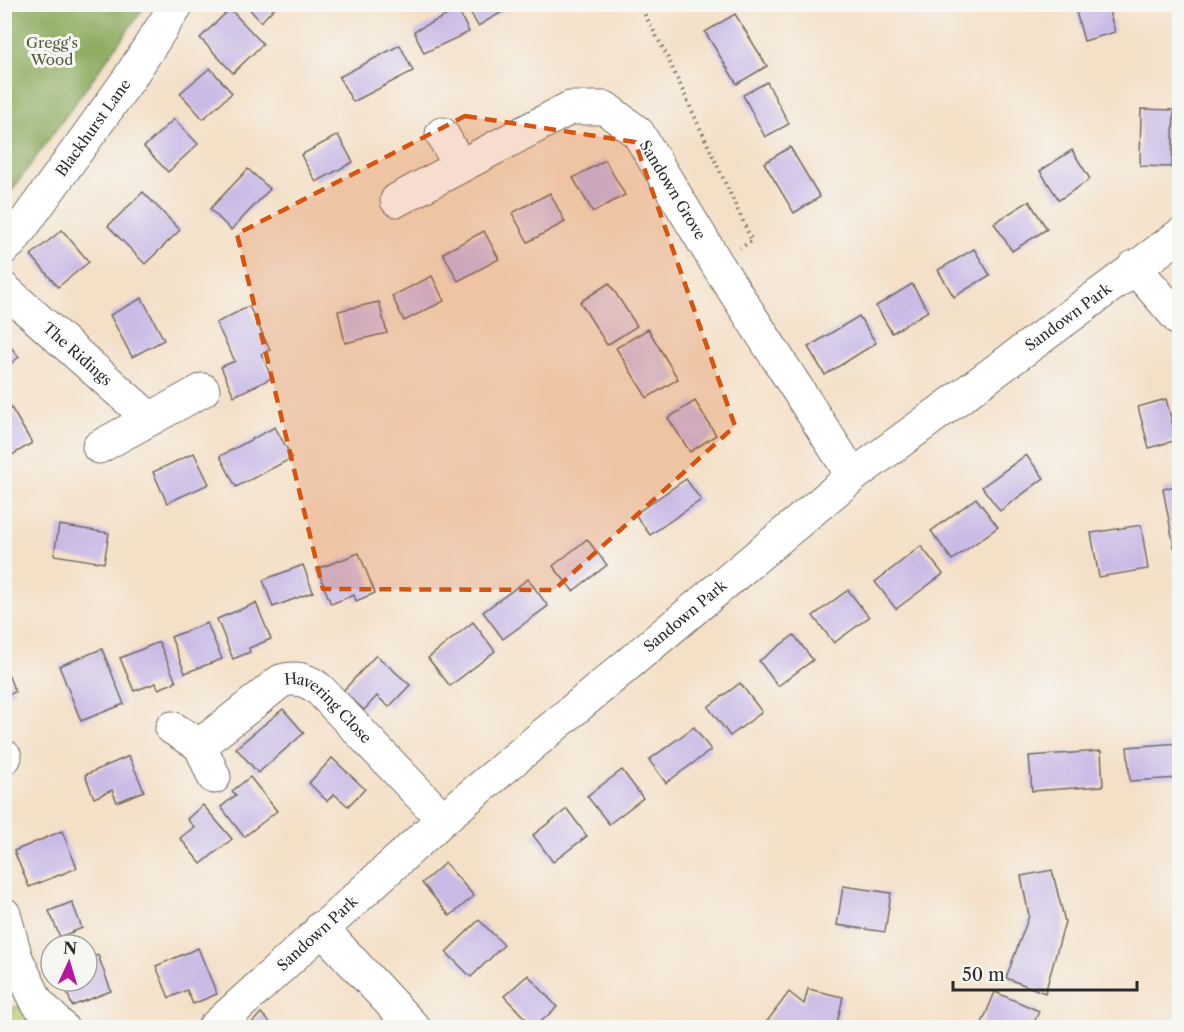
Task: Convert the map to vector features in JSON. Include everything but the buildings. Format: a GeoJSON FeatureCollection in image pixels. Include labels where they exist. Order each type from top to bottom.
{"type":"FeatureCollection","features":[{"type":"Feature","properties":{"kind":"street","name":"Blackhurst Lane"},"geometry":{"type":"LineString","coordinates":[[4,248],[128,80],[177,4]]}},
{"type":"Feature","properties":{"kind":"street","name":"Sandown Grove"},"geometry":{"type":"LineString","coordinates":[[397,200],[570,108],[605,108],[638,133],[717,264],[853,476]]}},
{"type":"Feature","properties":{"kind":"street"},"geometry":{"type":"LineString","coordinates":[[442,134],[460,166]]}},
{"type":"Feature","properties":{"kind":"street","name":"Sandown Park"},"geometry":{"type":"LineString","coordinates":[[214,1028],[443,819],[853,476],[1179,235]]}},
{"type":"Feature","properties":{"kind":"street"},"geometry":{"type":"LineString","coordinates":[[1134,267],[1179,320]]}},
{"type":"Feature","properties":{"kind":"street","name":"The Ridings"},"geometry":{"type":"LineString","coordinates":[[4,289],[150,419]]}},
{"type":"Feature","properties":{"kind":"street"},"geometry":{"type":"LineString","coordinates":[[99,447],[203,390]]}},
{"type":"Feature","properties":{"kind":"street","name":"Havering Close"},"geometry":{"type":"LineString","coordinates":[[200,745],[281,681],[303,680],[319,689],[443,819]]}},
{"type":"Feature","properties":{"kind":"street"},"geometry":{"type":"LineString","coordinates":[[172,728],[200,745],[214,777]]}},
{"type":"Feature","properties":{"kind":"street"},"geometry":{"type":"LineString","coordinates":[[4,914],[16,958],[37,1002],[62,1028]]}},
{"type":"Feature","properties":{"kind":"street"},"geometry":{"type":"LineString","coordinates":[[321,928],[414,1028]]}},
{"type":"Feature","properties":{"kind":"path"},"geometry":{"type":"LineString","coordinates":[[639,4],[665,52],[752,241],[717,264]]}},
{"type":"Feature","properties":{"kind":"highlighted area"},"geometry":{"type":"Polygon","coordinates":[[[465,116],[635,142],[735,426],[554,590],[323,589],[237,234],[465,116]]]}},
{"type":"Feature","properties":{"kind":"green space","name":"Gregg's Wood"},"geometry":{"type":"Polygon","coordinates":[[[4,5],[146,5],[5,200],[4,5]]]}},
{"type":"Feature","properties":{"kind":"green space"},"geometry":{"type":"Polygon","coordinates":[[[21,1005],[42,1028],[5,1028],[5,1012],[21,1005]]]}}]}
